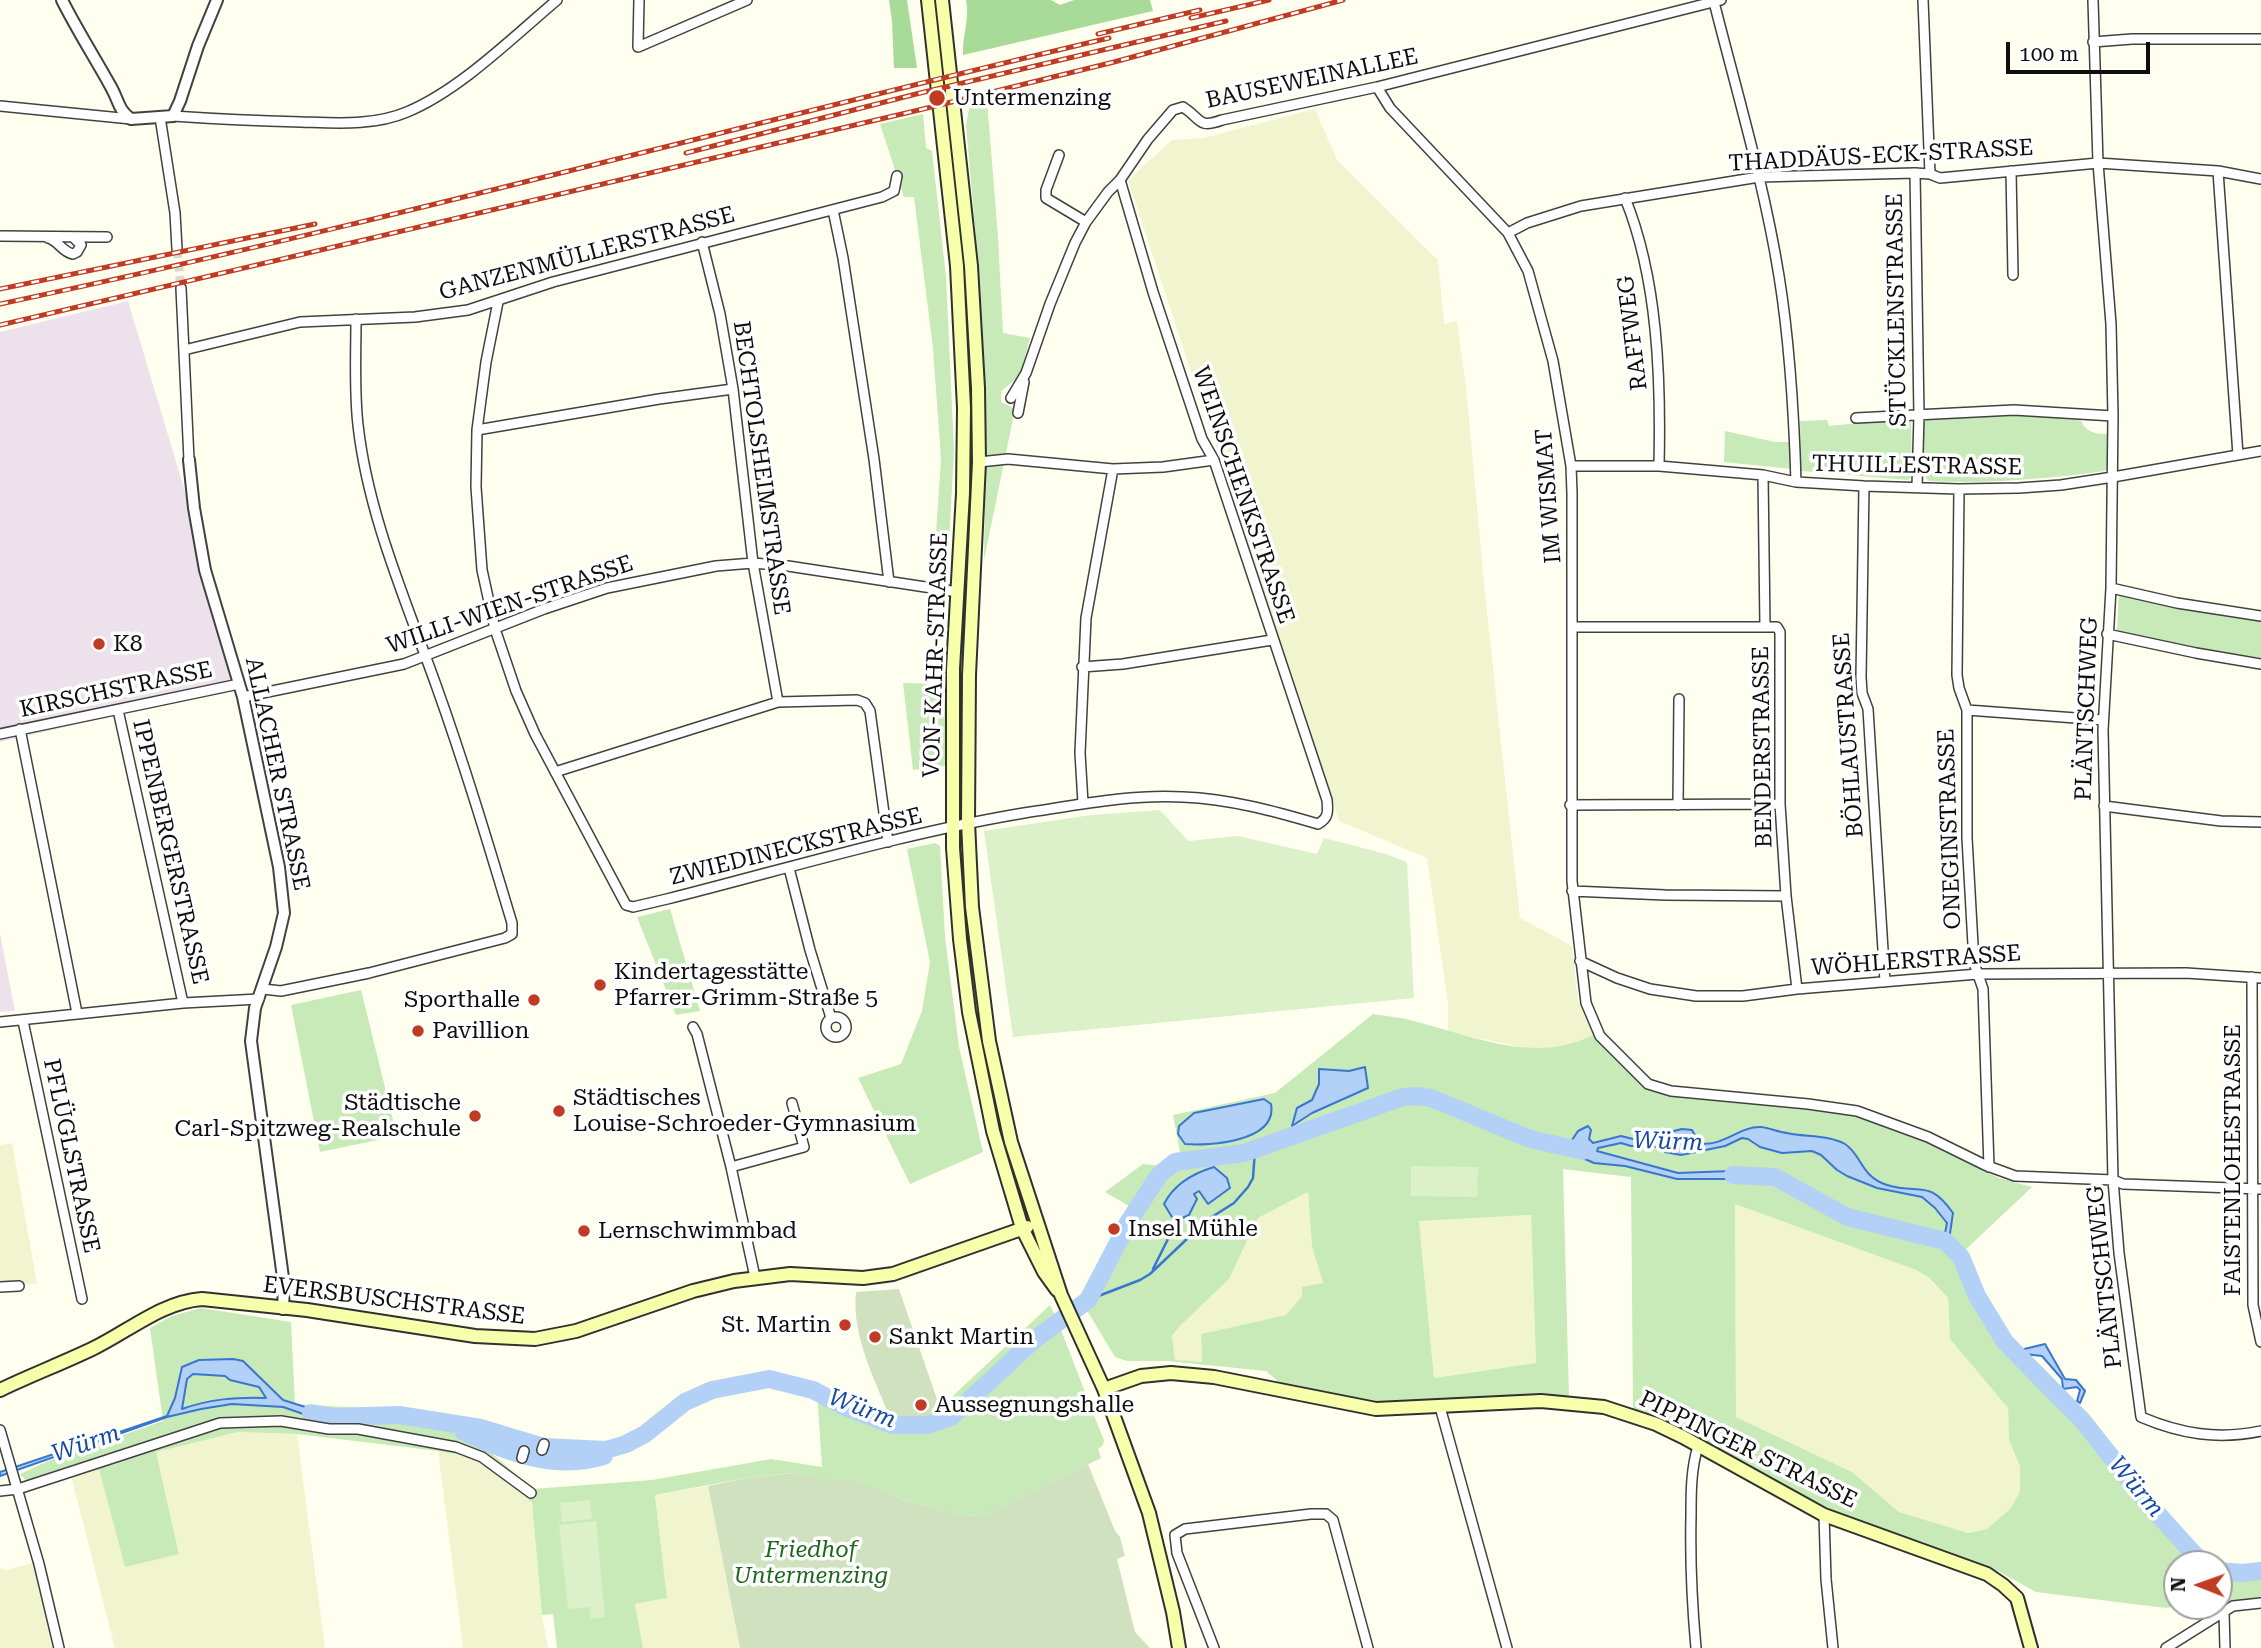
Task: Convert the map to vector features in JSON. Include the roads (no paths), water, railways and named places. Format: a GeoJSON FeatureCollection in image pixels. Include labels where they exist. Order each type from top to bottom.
{"type":"FeatureCollection","features":[{"type":"Feature","properties":{"kind":"main road","name":"VON-KAHR-STRASSE"},"geometry":{"type":"LineString","coordinates":[[928,0],[957,266],[964,408],[963,493],[953,669],[953,826],[961,940],[970,1012],[993,1130],[1022,1228],[1044,1272],[1061,1295]]}},
{"type":"Feature","properties":{"kind":"main road","name":"VON-KAHR-STRASSE"},"geometry":{"type":"LineString","coordinates":[[942,0],[971,266],[978,388],[979,462],[970,675],[968,822],[972,907],[989,1041],[1011,1142],[1061,1295],[1104,1389],[1149,1513],[1179,1648]]}},
{"type":"Feature","properties":{"kind":"main road","name":"EVERSBUSCHSTRASSE"},"geometry":{"type":"LineString","coordinates":[[0,1390],[93,1349],[158,1313],[186,1301],[202,1299],[307,1310],[475,1336],[535,1339],[576,1331],[693,1291],[755,1277],[800,1274],[863,1278],[890,1274],[1038,1223]]}},
{"type":"Feature","properties":{"kind":"main road","name":"PIPPINGER STRASSE"},"geometry":{"type":"LineString","coordinates":[[1104,1389],[1141,1376],[1171,1373],[1213,1377],[1376,1409],[1541,1401],[1604,1407],[1656,1424],[1825,1515],[1987,1574],[2017,1598],[2031,1648]]}},
{"type":"Feature","properties":{"kind":"street"},"geometry":{"type":"LineString","coordinates":[[62,0],[86,47],[113,89],[122,113],[131,119]]}},
{"type":"Feature","properties":{"kind":"street"},"geometry":{"type":"LineString","coordinates":[[173,116],[217,0]]}},
{"type":"Feature","properties":{"kind":"street"},"geometry":{"type":"LineString","coordinates":[[639,0],[638,47],[747,0]]}},
{"type":"Feature","properties":{"kind":"street","name":"STÜCKLENSTRASSE"},"geometry":{"type":"LineString","coordinates":[[1923,0],[1930,174]]}},
{"type":"Feature","properties":{"kind":"street","name":"PLÄNTSCHWEG"},"geometry":{"type":"LineString","coordinates":[[2093,0],[2098,163],[2111,324],[2113,416],[2111,588],[2103,720],[2113,1180],[2119,1253],[2141,1417],[2191,1434],[2233,1436],[2261,1431]]}},
{"type":"Feature","properties":{"kind":"street"},"geometry":{"type":"LineString","coordinates":[[1717,1],[1779,273],[1794,410],[1796,482]]}},
{"type":"Feature","properties":{"kind":"street","name":"BAUSEWEINALLEE"},"geometry":{"type":"LineString","coordinates":[[1018,413],[1026,373],[1075,243],[1086,222],[1108,192],[1173,110],[1188,110],[1199,123],[1208,125],[1377,87],[1717,1]]}},
{"type":"Feature","properties":{"kind":"street"},"geometry":{"type":"LineString","coordinates":[[0,106],[131,119],[173,116],[344,123],[379,120],[405,113],[450,88],[551,2]]}},
{"type":"Feature","properties":{"kind":"street"},"geometry":{"type":"LineString","coordinates":[[2093,41],[2261,39]]}},
{"type":"Feature","properties":{"kind":"street","name":"IM WISMAT"},"geometry":{"type":"LineString","coordinates":[[1377,87],[1390,108],[1508,233],[1528,271],[1553,361],[1571,466],[1573,626],[1570,805],[1573,891],[1586,1003],[1600,1036],[1648,1084],[1680,1092],[1857,1111],[1928,1137],[1989,1167],[2015,1176],[2113,1180],[2123,1184],[2257,1189]]}},
{"type":"Feature","properties":{"kind":"street"},"geometry":{"type":"LineString","coordinates":[[160,117],[175,213],[177,249]]}},
{"type":"Feature","properties":{"kind":"street"},"geometry":{"type":"LineString","coordinates":[[1059,155],[1046,190],[1046,198],[1086,222]]}},
{"type":"Feature","properties":{"kind":"street","name":"THADDÄUS-ECK-STRASSE"},"geometry":{"type":"LineString","coordinates":[[1508,233],[1527,223],[1570,209],[1759,177],[1915,173],[1940,178],[2098,163],[2218,171],[2261,179]]}},
{"type":"Feature","properties":{"kind":"street"},"geometry":{"type":"LineString","coordinates":[[2011,171],[2013,275]]}},
{"type":"Feature","properties":{"kind":"street"},"geometry":{"type":"LineString","coordinates":[[2218,171],[2238,455]]}},
{"type":"Feature","properties":{"kind":"street","name":"STÜCKLENSTRASSE"},"geometry":{"type":"LineString","coordinates":[[1915,173],[1919,415],[1917,487]]}},
{"type":"Feature","properties":{"kind":"street","name":"GANZENMÜLLERSTRASSE"},"geometry":{"type":"LineString","coordinates":[[184,350],[300,321],[440,315],[498,302],[553,282],[882,197],[894,191],[897,176]]}},
{"type":"Feature","properties":{"kind":"street","name":"WEINSCHENKSTRASSE"},"geometry":{"type":"LineString","coordinates":[[1120,180],[1164,325],[1202,439],[1213,460],[1326,800],[1328,812],[1324,821]]}},
{"type":"Feature","properties":{"kind":"street","name":"RAFFWEG"},"geometry":{"type":"LineString","coordinates":[[1625,198],[1636,223],[1653,317],[1660,410],[1659,466]]}},
{"type":"Feature","properties":{"kind":"street"},"geometry":{"type":"LineString","coordinates":[[833,210],[870,432],[889,582]]}},
{"type":"Feature","properties":{"kind":"street"},"geometry":{"type":"LineString","coordinates":[[0,236],[107,237]]}},
{"type":"Feature","properties":{"kind":"street"},"geometry":{"type":"LineString","coordinates":[[43,237],[56,241],[65,251],[73,254],[81,245],[74,238]]}},
{"type":"Feature","properties":{"kind":"street","name":"BECHTOLSHEIMSTRASSE"},"geometry":{"type":"LineString","coordinates":[[702,242],[720,314],[733,389],[753,563],[778,702]]}},
{"type":"Feature","properties":{"kind":"street","name":"ALLACHER STRASSE"},"geometry":{"type":"LineString","coordinates":[[181,288],[189,460],[205,570],[243,698],[279,867],[284,913],[251,1024],[251,1041],[284,1285],[283,1309]]}},
{"type":"Feature","properties":{"kind":"street"},"geometry":{"type":"LineString","coordinates":[[498,302],[486,362],[477,430],[476,487],[482,570],[495,629],[520,701],[555,772],[778,702],[857,700],[865,703],[870,711],[888,842]]}},
{"type":"Feature","properties":{"kind":"street"},"geometry":{"type":"LineString","coordinates":[[0,1022],[281,991],[369,973],[512,934],[512,923],[489,846],[426,656],[386,548],[364,462],[356,395],[356,319]]}},
{"type":"Feature","properties":{"kind":"street","name":"BAUSEWEINALLEE"},"geometry":{"type":"LineString","coordinates":[[1011,398],[1026,373]]}},
{"type":"Feature","properties":{"kind":"street"},"geometry":{"type":"LineString","coordinates":[[477,430],[733,389]]}},
{"type":"Feature","properties":{"kind":"street","name":"THUILLESTRASSE"},"geometry":{"type":"LineString","coordinates":[[1856,418],[2014,410],[2113,416]]}},
{"type":"Feature","properties":{"kind":"street","name":"THUILLESTRASSE"},"geometry":{"type":"LineString","coordinates":[[1571,466],[1659,466],[1763,475],[1796,482],[1959,489],[2061,485],[2261,451]]}},
{"type":"Feature","properties":{"kind":"street"},"geometry":{"type":"LineString","coordinates":[[979,462],[1008,459],[1113,469],[1163,467],[1213,460]]}},
{"type":"Feature","properties":{"kind":"street"},"geometry":{"type":"LineString","coordinates":[[1083,803],[1080,753],[1086,618],[1113,469]]}},
{"type":"Feature","properties":{"kind":"street","name":"BENDERSTRASSE"},"geometry":{"type":"LineString","coordinates":[[1763,475],[1765,627],[1777,627],[1780,632],[1780,804],[1786,896],[1797,989]]}},
{"type":"Feature","properties":{"kind":"street","name":"BÖHLAUSTRASSE"},"geometry":{"type":"LineString","coordinates":[[1864,486],[1861,677],[1862,693],[1868,709],[1885,982]]}},
{"type":"Feature","properties":{"kind":"street","name":"ONEGINSTRASSE"},"geometry":{"type":"LineString","coordinates":[[1959,489],[1957,675],[1967,710],[1968,838],[1974,963],[1983,989],[1989,1167]]}},
{"type":"Feature","properties":{"kind":"street","name":"WILLI-WIEN-STRASSE"},"geometry":{"type":"LineString","coordinates":[[243,698],[404,664],[607,588],[677,572],[753,563],[958,593]]}},
{"type":"Feature","properties":{"kind":"street"},"geometry":{"type":"LineString","coordinates":[[2111,588],[2203,607],[2261,615]]}},
{"type":"Feature","properties":{"kind":"street"},"geometry":{"type":"LineString","coordinates":[[1573,626],[1765,627]]}},
{"type":"Feature","properties":{"kind":"street"},"geometry":{"type":"LineString","coordinates":[[2107,634],[2261,664]]}},
{"type":"Feature","properties":{"kind":"street"},"geometry":{"type":"LineString","coordinates":[[1082,667],[1122,664],[1272,640]]}},
{"type":"Feature","properties":{"kind":"street","name":"KIRSCHSTRASSE"},"geometry":{"type":"LineString","coordinates":[[0,734],[239,684]]}},
{"type":"Feature","properties":{"kind":"street"},"geometry":{"type":"LineString","coordinates":[[1678,805],[1679,699]]}},
{"type":"Feature","properties":{"kind":"street","name":"IPPENBERGERSTRASSE"},"geometry":{"type":"LineString","coordinates":[[118,710],[183,1003]]}},
{"type":"Feature","properties":{"kind":"street"},"geometry":{"type":"LineString","coordinates":[[1967,710],[2103,720]]}},
{"type":"Feature","properties":{"kind":"street"},"geometry":{"type":"LineString","coordinates":[[20,729],[78,1013]]}},
{"type":"Feature","properties":{"kind":"street","name":"ZWIEDINECKSTRASSE"},"geometry":{"type":"LineString","coordinates":[[555,772],[620,897],[626,905],[633,907],[968,822],[1083,803],[1165,796],[1185,797],[1258,807],[1318,824],[1324,821]]}},
{"type":"Feature","properties":{"kind":"street"},"geometry":{"type":"LineString","coordinates":[[1570,805],[1780,804]]}},
{"type":"Feature","properties":{"kind":"street"},"geometry":{"type":"LineString","coordinates":[[2104,806],[2221,821],[2261,822]]}},
{"type":"Feature","properties":{"kind":"street"},"geometry":{"type":"LineString","coordinates":[[789,868],[831,1018]]}},
{"type":"Feature","properties":{"kind":"street"},"geometry":{"type":"LineString","coordinates":[[1573,891],[1786,896]]}},
{"type":"Feature","properties":{"kind":"street","name":"WÖHLERSTRASSE"},"geometry":{"type":"LineString","coordinates":[[1580,961],[1650,989],[1696,996],[1743,996],[1978,974],[2186,973],[2256,978]]}},
{"type":"Feature","properties":{"kind":"street","name":"FAISTENLOHESTRASSE"},"geometry":{"type":"LineString","coordinates":[[2256,978],[2257,1189],[2253,1305],[2261,1342]]}},
{"type":"Feature","properties":{"kind":"street","name":"PFLÜGLSTRASSE"},"geometry":{"type":"LineString","coordinates":[[23,1021],[82,1299]]}},
{"type":"Feature","properties":{"kind":"street"},"geometry":{"type":"LineString","coordinates":[[693,1027],[731,1167],[755,1277]]}},
{"type":"Feature","properties":{"kind":"street"},"geometry":{"type":"LineString","coordinates":[[731,1167],[804,1147],[792,1103]]}},
{"type":"Feature","properties":{"kind":"street"},"geometry":{"type":"LineString","coordinates":[[0,1287],[19,1286]]}},
{"type":"Feature","properties":{"kind":"street"},"geometry":{"type":"LineString","coordinates":[[1440,1407],[1507,1648]]}},
{"type":"Feature","properties":{"kind":"street"},"geometry":{"type":"LineString","coordinates":[[0,1491],[220,1423],[281,1421],[329,1429],[358,1429],[456,1447],[482,1457],[531,1493]]}},
{"type":"Feature","properties":{"kind":"street"},"geometry":{"type":"LineString","coordinates":[[0,1430],[39,1564],[59,1648]]}},
{"type":"Feature","properties":{"kind":"street"},"geometry":{"type":"LineString","coordinates":[[1696,1648],[1690,1592],[1690,1547],[1692,1467],[1698,1446]]}},
{"type":"Feature","properties":{"kind":"street"},"geometry":{"type":"LineString","coordinates":[[1214,1648],[1177,1553],[1175,1535],[1179,1531],[1221,1524],[1326,1514],[1333,1520],[1338,1532],[1368,1648]]}},
{"type":"Feature","properties":{"kind":"street"},"geometry":{"type":"LineString","coordinates":[[1825,1515],[1826,1579],[1833,1648]]}},
{"type":"Feature","properties":{"kind":"street"},"geometry":{"type":"LineString","coordinates":[[2233,1606],[2261,1603]]}},
{"type":"Feature","properties":{"kind":"street"},"geometry":{"type":"LineString","coordinates":[[2166,1648],[2212,1620]]}},
{"type":"Feature","properties":{"kind":"street"},"geometry":{"type":"LineString","coordinates":[[2224,1620],[2225,1648]]}},
{"type":"Feature","properties":{"kind":"water"},"geometry":{"type":"Polygon","coordinates":[[[1365,1067],[1368,1088],[1312,1113],[1292,1126],[1297,1108],[1312,1100],[1319,1084],[1319,1069],[1349,1071],[1365,1067]]]}},
{"type":"Feature","properties":{"kind":"water"},"geometry":{"type":"Polygon","coordinates":[[[1264,1099],[1271,1104],[1270,1117],[1264,1127],[1253,1134],[1225,1142],[1185,1144],[1178,1134],[1179,1126],[1194,1113],[1264,1099]]]}},
{"type":"Feature","properties":{"kind":"water"},"geometry":{"type":"Polygon","coordinates":[[[1588,1126],[1591,1130],[1589,1139],[1593,1143],[1621,1136],[1637,1140],[1682,1129],[1692,1130],[1699,1143],[1707,1144],[1761,1127],[1839,1141],[1851,1149],[1866,1171],[1878,1181],[1898,1188],[1930,1191],[1937,1195],[1953,1213],[1949,1240],[1944,1238],[1947,1223],[1922,1197],[1877,1188],[1847,1176],[1812,1151],[1782,1153],[1760,1147],[1742,1138],[1725,1146],[1681,1155],[1646,1145],[1631,1146],[1621,1143],[1598,1148],[1597,1151],[1678,1173],[1757,1170],[1757,1179],[1677,1179],[1625,1166],[1594,1163],[1558,1151],[1562,1140],[1572,1140],[1578,1131],[1588,1126]]]}},
{"type":"Feature","properties":{"kind":"water"},"geometry":{"type":"Polygon","coordinates":[[[1214,1167],[1227,1178],[1230,1188],[1208,1204],[1199,1191],[1194,1194],[1197,1199],[1189,1215],[1180,1219],[1172,1217],[1164,1204],[1173,1191],[1192,1176],[1214,1167]]]}},
{"type":"Feature","properties":{"kind":"water"},"geometry":{"type":"Polygon","coordinates":[[[2045,1344],[2065,1379],[2076,1380],[2085,1391],[2080,1403],[2077,1401],[2080,1390],[2077,1387],[2063,1389],[2062,1379],[2042,1356],[2024,1354],[2020,1350],[2045,1344]]]}},
{"type":"Feature","properties":{"kind":"water"},"geometry":{"type":"Polygon","coordinates":[[[199,1360],[243,1361],[283,1400],[334,1418],[315,1418],[283,1407],[232,1404],[201,1409],[167,1417],[0,1476],[0,1472],[167,1416],[175,1398],[182,1367],[199,1360]],[[193,1374],[187,1379],[182,1409],[223,1399],[266,1398],[259,1387],[230,1380],[225,1376],[193,1374]]]}},
{"type":"Feature","properties":{"kind":"waterway","name":"Würm"},"geometry":{"type":"LineString","coordinates":[[1126,1226],[1159,1175],[1175,1162],[1244,1153],[1403,1097],[1431,1098],[1530,1139],[1583,1151]]}},
{"type":"Feature","properties":{"kind":"waterway","name":"Würm"},"geometry":{"type":"LineString","coordinates":[[1088,1300],[1150,1274],[1207,1220],[1234,1203],[1253,1178],[1255,1150]]}},
{"type":"Feature","properties":{"kind":"waterway","name":"Würm"},"geometry":{"type":"LineString","coordinates":[[1733,1175],[1775,1177],[1847,1217],[1945,1241],[1961,1257],[1977,1296],[2005,1342],[2082,1420],[2146,1501],[2190,1550]]}},
{"type":"Feature","properties":{"kind":"waterway"},"geometry":{"type":"LineString","coordinates":[[1153,1269],[1178,1219]]}},
{"type":"Feature","properties":{"kind":"waterway","name":"Würm"},"geometry":{"type":"LineString","coordinates":[[311,1413],[333,1417],[399,1415],[481,1428],[544,1447],[606,1450],[645,1434],[685,1402],[712,1390],[769,1379],[813,1390],[843,1406],[893,1425],[927,1425],[951,1417],[1034,1340],[1088,1300],[1122,1235]]}},
{"type":"Feature","properties":{"kind":"waterway","name":"Würm"},"geometry":{"type":"LineString","coordinates":[[464,1432],[532,1458],[568,1462],[604,1456]]}},
{"type":"Feature","properties":{"kind":"waterway","name":"Würm"},"geometry":{"type":"LineString","coordinates":[[2233,1572],[2261,1571]]}},
{"type":"Feature","properties":{"kind":"tunnel"},"geometry":{"type":"LineString","coordinates":[[177,249],[181,288]]}},
{"type":"Feature","properties":{"kind":"railway"},"geometry":{"type":"LineString","coordinates":[[1191,18],[1269,0]]}},
{"type":"Feature","properties":{"kind":"railway"},"geometry":{"type":"LineString","coordinates":[[0,325],[919,110],[1114,62],[1343,0]]}},
{"type":"Feature","properties":{"kind":"railway"},"geometry":{"type":"LineString","coordinates":[[1098,34],[1200,10]]}},
{"type":"Feature","properties":{"kind":"railway"},"geometry":{"type":"LineString","coordinates":[[686,153],[916,94],[1226,21]]}},
{"type":"Feature","properties":{"kind":"railway"},"geometry":{"type":"LineString","coordinates":[[0,304],[278,242],[1109,38]]}},
{"type":"Feature","properties":{"kind":"railway"},"geometry":{"type":"LineString","coordinates":[[0,289],[315,224]]}},
{"type":"Feature","properties":{"kind":"place","name":"Untermenzing"},"geometry":{"type":"Point","coordinates":[937,98]}},
{"type":"Feature","properties":{"kind":"place","name":"K8"},"geometry":{"type":"Point","coordinates":[99,644]}},
{"type":"Feature","properties":{"kind":"place","name":"Kindertagesstätte Pfarrer-Grimm-Straße 5"},"geometry":{"type":"Point","coordinates":[600,985]}},
{"type":"Feature","properties":{"kind":"place","name":"Sporthalle"},"geometry":{"type":"Point","coordinates":[534,1000]}},
{"type":"Feature","properties":{"kind":"place","name":"Pavillion"},"geometry":{"type":"Point","coordinates":[418,1031]}},
{"type":"Feature","properties":{"kind":"place","name":"Städtisches Louise-Schroeder-Gymnasium"},"geometry":{"type":"Point","coordinates":[559,1111]}},
{"type":"Feature","properties":{"kind":"place","name":"Städtische Carl-Spitzweg-Realschule"},"geometry":{"type":"Point","coordinates":[475,1116]}},
{"type":"Feature","properties":{"kind":"place","name":"Insel Mühle"},"geometry":{"type":"Point","coordinates":[1114,1229]}},
{"type":"Feature","properties":{"kind":"place","name":"Lernschwimmbad"},"geometry":{"type":"Point","coordinates":[584,1231]}},
{"type":"Feature","properties":{"kind":"place","name":"St. Martin"},"geometry":{"type":"Point","coordinates":[845,1325]}},
{"type":"Feature","properties":{"kind":"place","name":"Sankt Martin"},"geometry":{"type":"Point","coordinates":[875,1337]}},
{"type":"Feature","properties":{"kind":"place","name":"Aussegnungshalle"},"geometry":{"type":"Point","coordinates":[921,1405]}},
{"type":"Feature","properties":{"kind":"park label","name":"Friedhof Untermenzing"},"geometry":{"type":"Point","coordinates":[811,1563]}}]}
